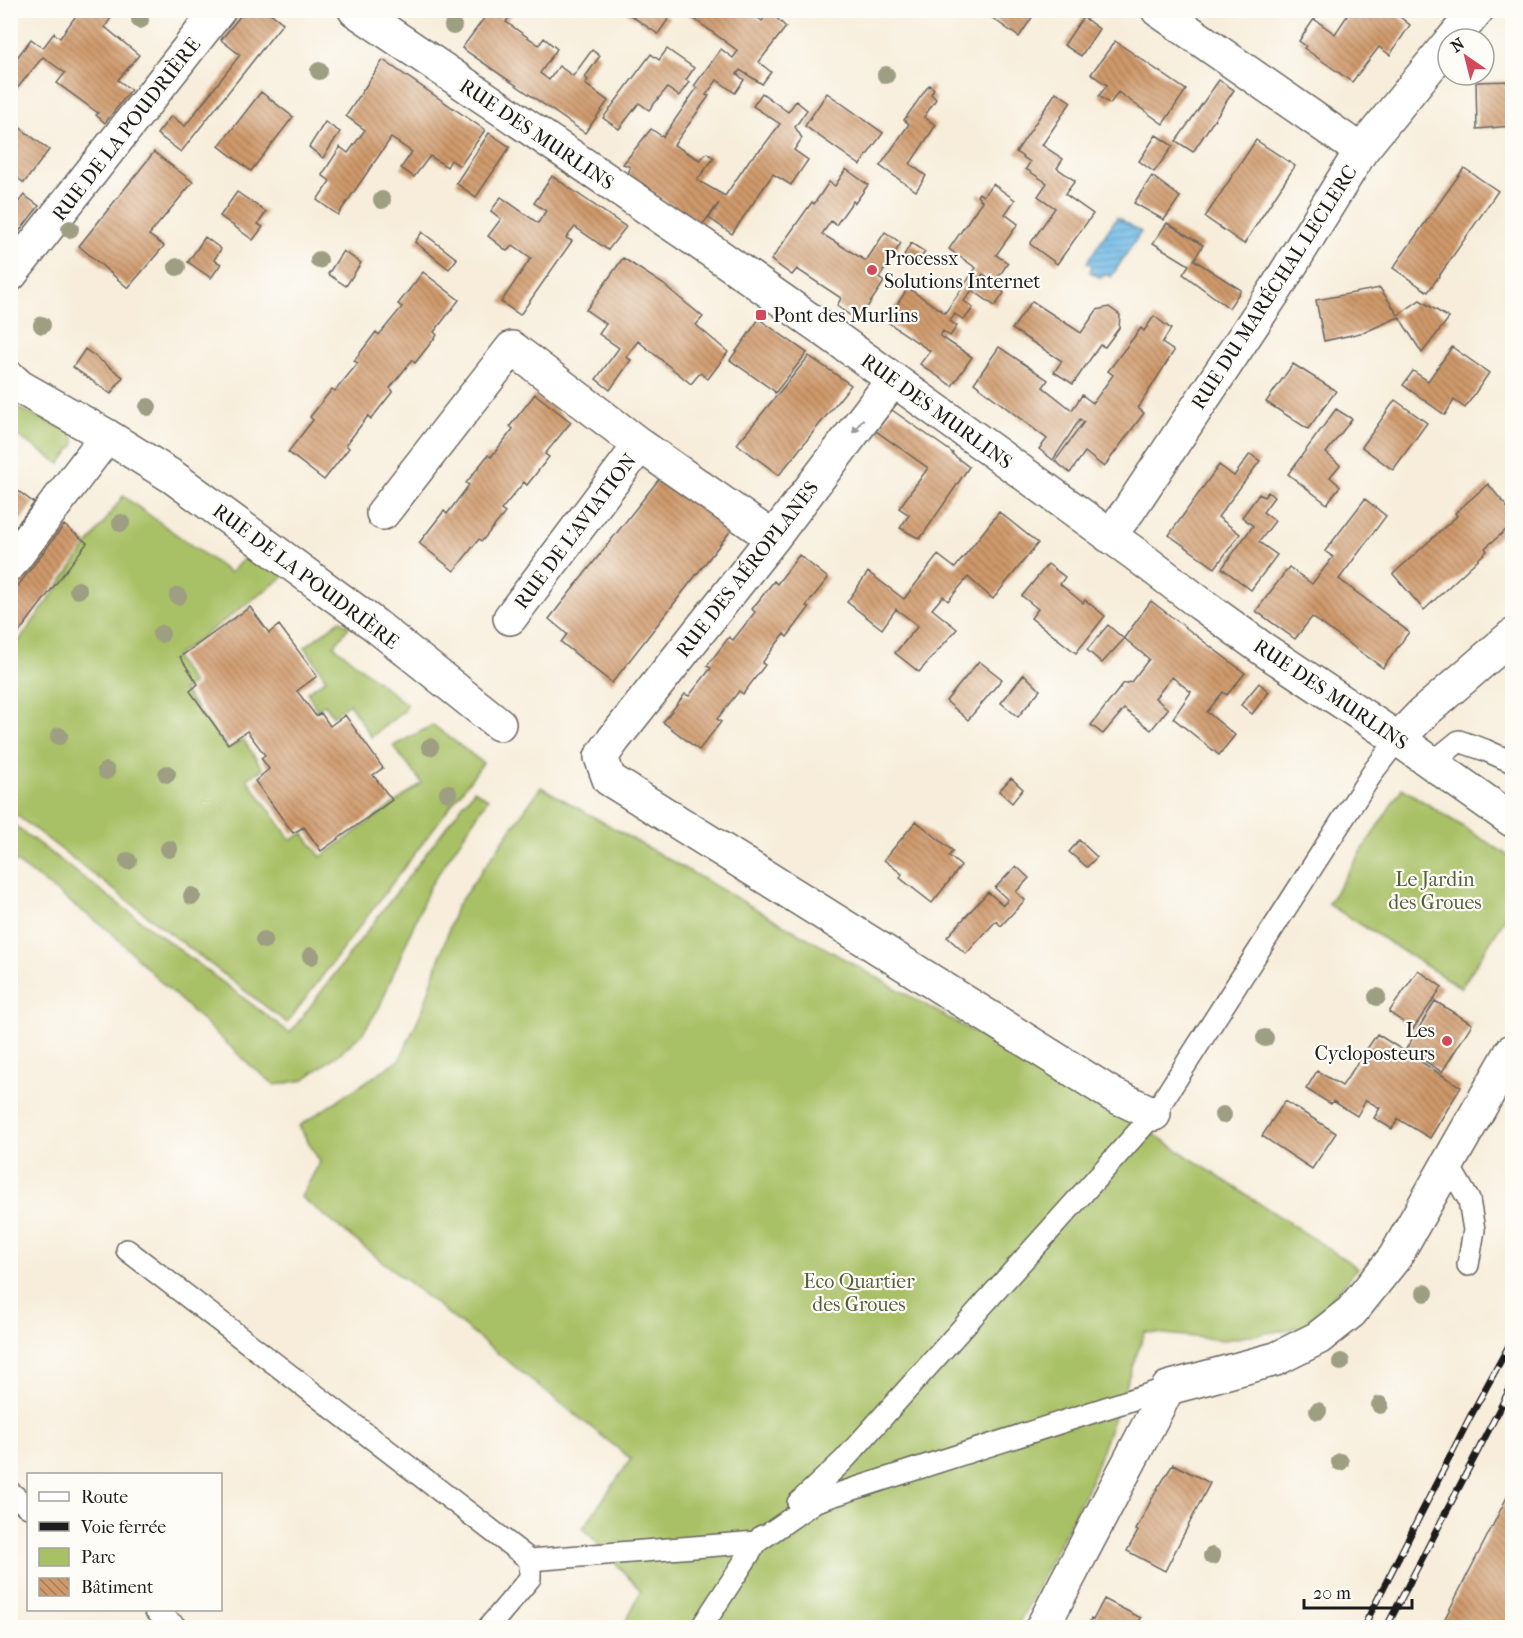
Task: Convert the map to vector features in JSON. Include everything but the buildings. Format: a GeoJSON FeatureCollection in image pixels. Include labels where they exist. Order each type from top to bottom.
{"type":"FeatureCollection","features":[{"type":"Feature","properties":{"kind":"street","name":"RUE DE LA POUDRIÈRE"},"geometry":{"type":"LineString","coordinates":[[10,276],[219,10]]}},
{"type":"Feature","properties":{"kind":"street","name":"RUE DES MURLINS"},"geometry":{"type":"LineString","coordinates":[[355,10],[716,254],[1263,649],[1398,739],[1512,820]]}},
{"type":"Feature","properties":{"kind":"street"},"geometry":{"type":"LineString","coordinates":[[1158,10],[1361,151]]}},
{"type":"Feature","properties":{"kind":"street"},"geometry":{"type":"LineString","coordinates":[[1463,27],[1478,10]]}},
{"type":"Feature","properties":{"kind":"street","name":"RUE DU MARÉCHAL LECLERC"},"geometry":{"type":"LineString","coordinates":[[1109,536],[1129,510],[1276,289],[1361,151],[1436,59]]}},
{"type":"Feature","properties":{"kind":"street","name":"RUE DE L'AVIATION"},"geometry":{"type":"LineString","coordinates":[[383,513],[512,348],[640,445],[773,538]]}},
{"type":"Feature","properties":{"kind":"street","name":"RUE DE LA POUDRIÈRE"},"geometry":{"type":"LineString","coordinates":[[10,378],[20,387],[107,436],[172,477],[375,625],[499,724]]}},
{"type":"Feature","properties":{"kind":"street","name":"RUE DES AÉROPLANES"},"geometry":{"type":"LineString","coordinates":[[893,380],[601,758],[609,779],[1113,1095],[1154,1114]]}},
{"type":"Feature","properties":{"kind":"street"},"geometry":{"type":"LineString","coordinates":[[10,564],[107,436]]}},
{"type":"Feature","properties":{"kind":"street","name":"RUE DE L'AVIATION"},"geometry":{"type":"LineString","coordinates":[[510,618],[640,445]]}},
{"type":"Feature","properties":{"kind":"street"},"geometry":{"type":"LineString","coordinates":[[1398,739],[1422,714],[1512,636]]}},
{"type":"Feature","properties":{"kind":"street"},"geometry":{"type":"LineString","coordinates":[[1042,1628],[1168,1388],[1275,1359],[1318,1338],[1351,1312],[1395,1257],[1512,1051]]}},
{"type":"Feature","properties":{"kind":"lane"},"geometry":{"type":"LineString","coordinates":[[701,1628],[757,1542],[844,1460],[1154,1114],[1375,769],[1398,739]]}},
{"type":"Feature","properties":{"kind":"lane"},"geometry":{"type":"LineString","coordinates":[[1432,763],[1459,741],[1512,762]]}},
{"type":"Feature","properties":{"kind":"lane"},"geometry":{"type":"LineString","coordinates":[[1448,1164],[1469,1200],[1474,1230],[1468,1265]]}},
{"type":"Feature","properties":{"kind":"lane"},"geometry":{"type":"LineString","coordinates":[[127,1250],[530,1560],[757,1542],[816,1501],[1168,1388]]}},
{"type":"Feature","properties":{"kind":"lane"},"geometry":{"type":"LineString","coordinates":[[10,1492],[27,1506]]}},
{"type":"Feature","properties":{"kind":"lane"},"geometry":{"type":"LineString","coordinates":[[488,1628],[530,1578],[530,1560]]}},
{"type":"Feature","properties":{"kind":"lane"},"geometry":{"type":"LineString","coordinates":[[156,1611],[177,1628]]}},
{"type":"Feature","properties":{"kind":"green space"},"geometry":{"type":"Polygon","coordinates":[[[16,407],[69,431],[74,437],[75,444],[60,464],[11,431],[11,416],[16,407]]]}},
{"type":"Feature","properties":{"kind":"green space"},"geometry":{"type":"Polygon","coordinates":[[[123,496],[230,573],[251,551],[286,575],[175,657],[193,684],[183,690],[228,749],[243,739],[263,769],[247,779],[291,840],[303,833],[321,857],[422,783],[393,746],[433,725],[483,763],[287,1023],[11,811],[11,652],[123,496]]]}},
{"type":"Feature","properties":{"kind":"green space"},"geometry":{"type":"Polygon","coordinates":[[[340,620],[349,627],[334,646],[406,704],[404,711],[371,737],[349,703],[333,716],[325,704],[317,710],[307,692],[326,679],[305,647],[340,620]]]}},
{"type":"Feature","properties":{"kind":"green space","name":"Eco Quartier des Groues"},"geometry":{"type":"Polygon","coordinates":[[[541,787],[1155,1135],[1358,1268],[1308,1326],[1224,1340],[1145,1332],[1090,1483],[1017,1627],[623,1627],[641,1591],[583,1528],[631,1459],[301,1197],[320,1162],[299,1126],[400,1059],[424,1006],[456,907],[541,787]]]}},
{"type":"Feature","properties":{"kind":"green space","name":"Le Jardin des Groues"},"geometry":{"type":"Polygon","coordinates":[[[1402,788],[1512,858],[1512,907],[1461,988],[1328,904],[1402,788]]]}},
{"type":"Feature","properties":{"kind":"green space"},"geometry":{"type":"Polygon","coordinates":[[[474,790],[488,799],[430,886],[379,1008],[362,1034],[303,1080],[275,1085],[251,1066],[112,933],[11,858],[11,823],[290,1033],[474,790]]]}},
{"type":"Feature","properties":{"kind":"water"},"geometry":{"type":"Polygon","coordinates":[[[1117,217],[1141,232],[1111,277],[1105,274],[1101,278],[1090,272],[1092,265],[1087,262],[1117,217]]]}},
{"type":"Feature","properties":{"kind":"railway"},"geometry":{"type":"LineString","coordinates":[[1363,1628],[1470,1417],[1512,1340]]}},
{"type":"Feature","properties":{"kind":"railway"},"geometry":{"type":"LineString","coordinates":[[1386,1628],[1512,1385]]}},
{"type":"Feature","properties":{"kind":"place","name":"Processx Solutions Internet"},"geometry":{"type":"Point","coordinates":[872,270]}},
{"type":"Feature","properties":{"kind":"place","name":"Pont des Murlins"},"geometry":{"type":"Point","coordinates":[761,315]}},
{"type":"Feature","properties":{"kind":"place","name":"Les Cycloposteurs"},"geometry":{"type":"Point","coordinates":[1447,1041]}}]}
